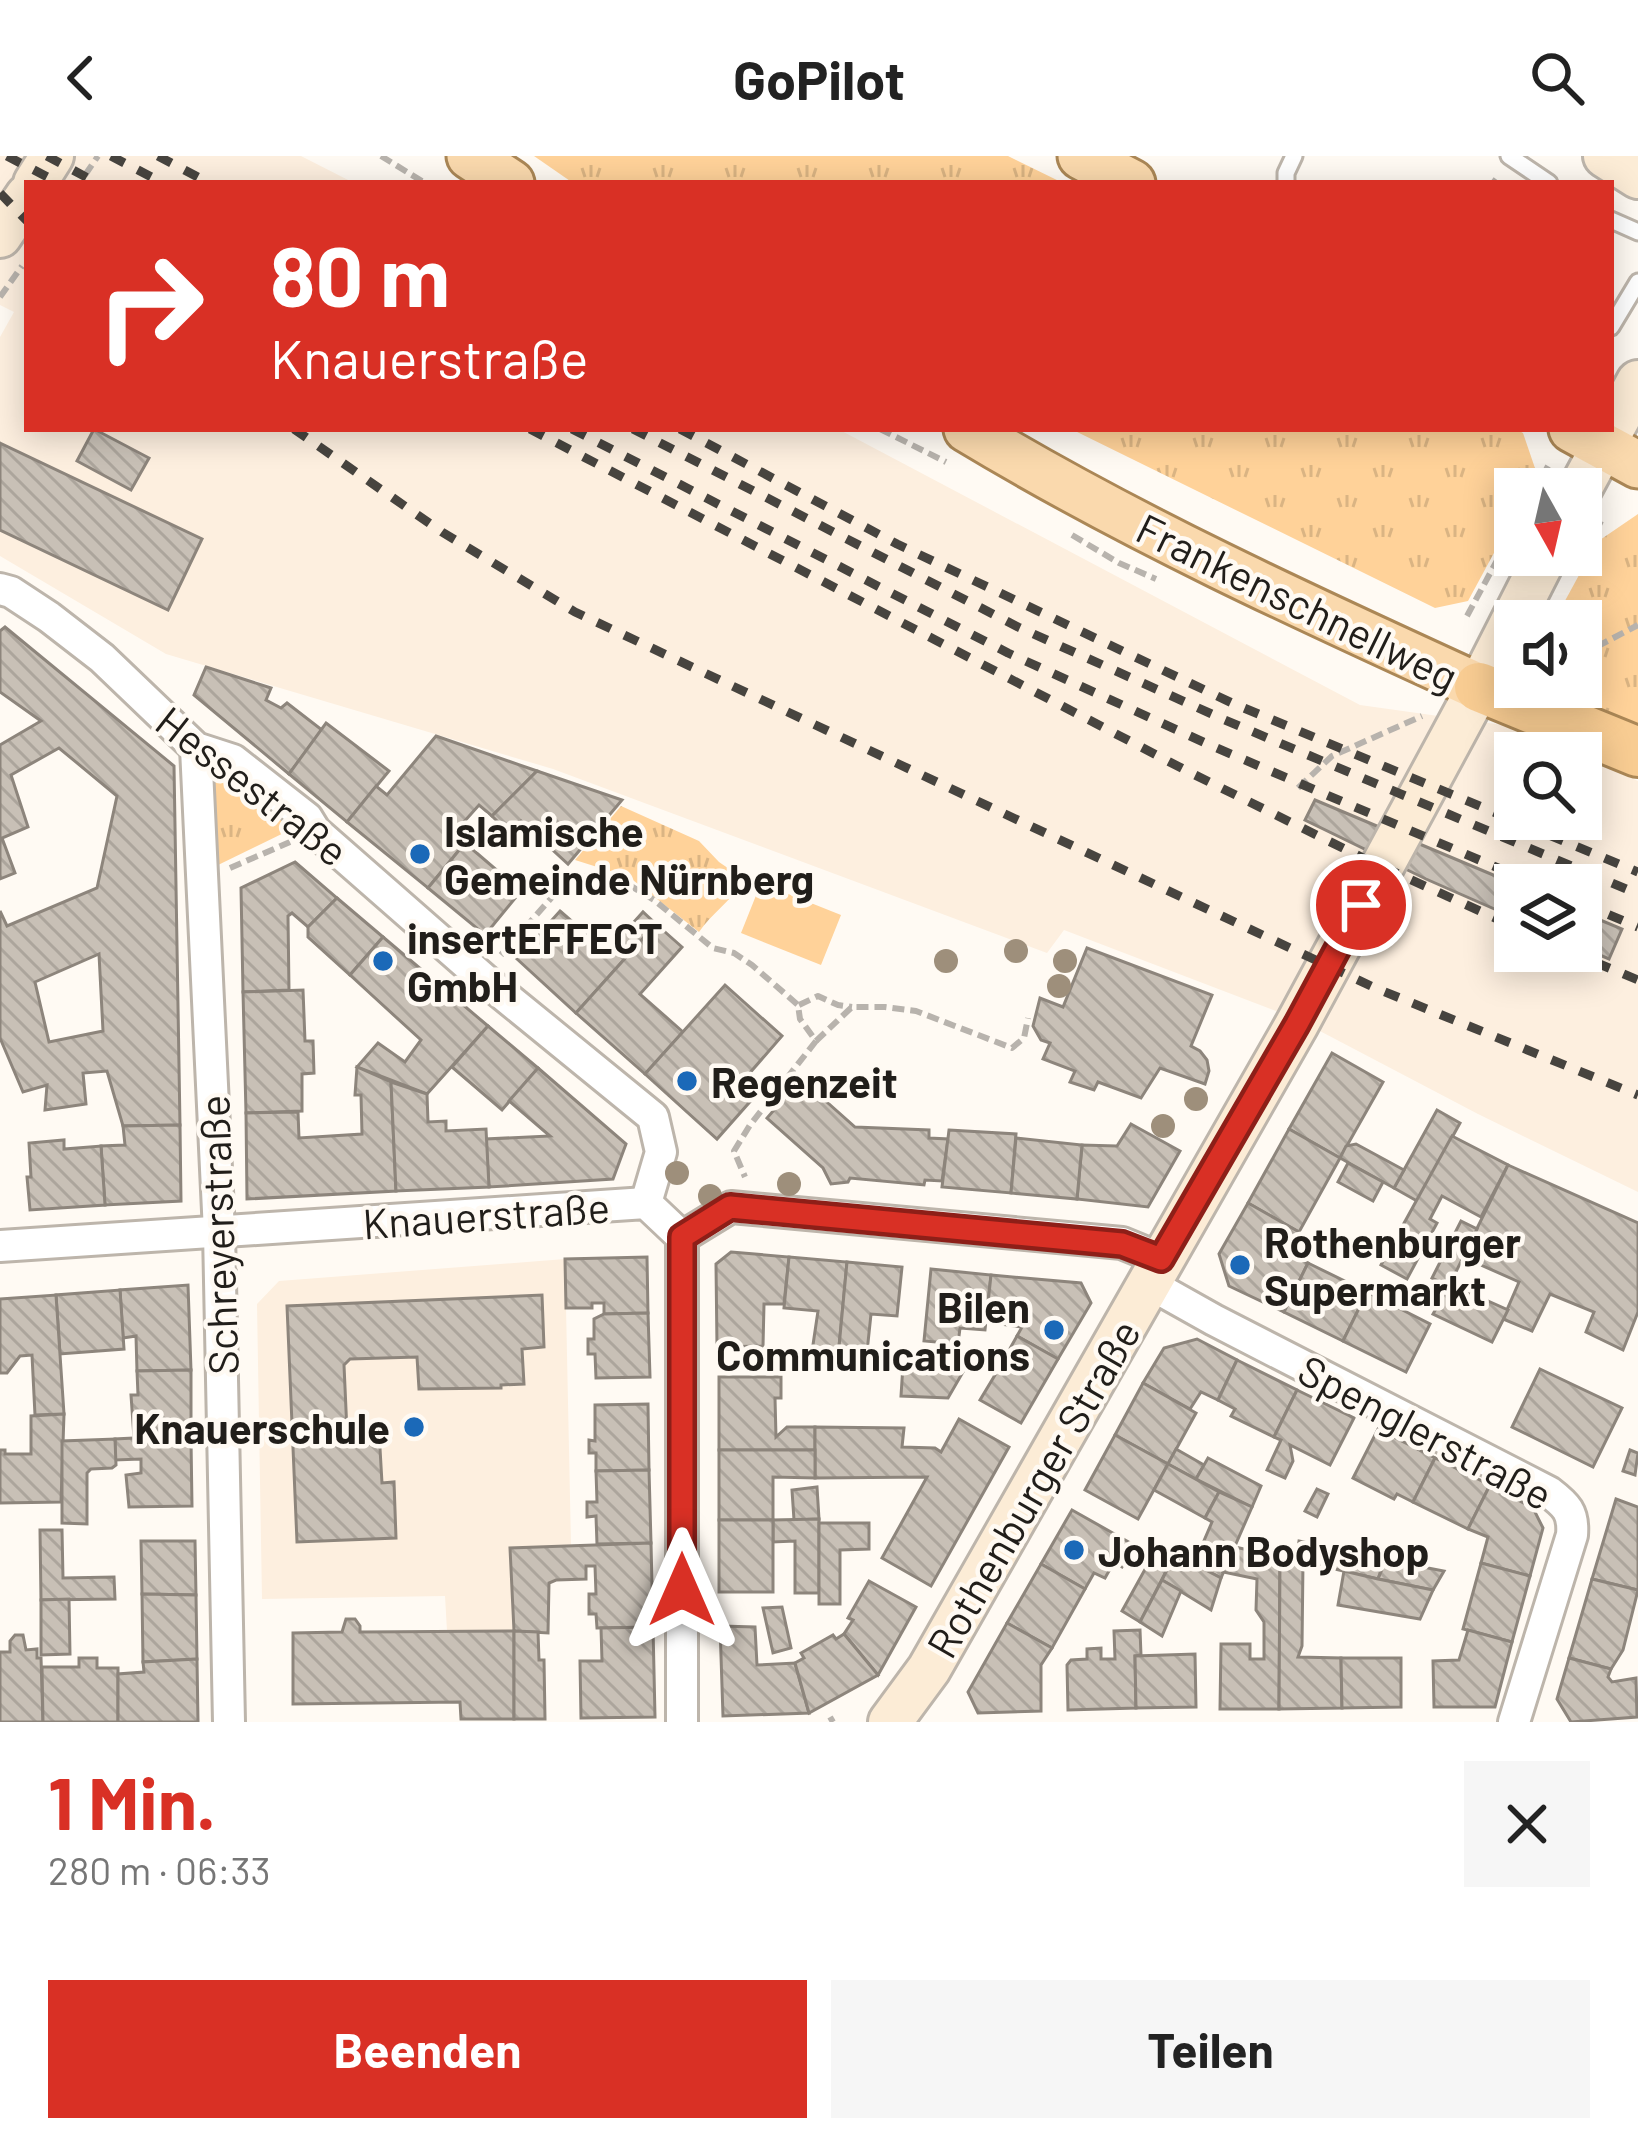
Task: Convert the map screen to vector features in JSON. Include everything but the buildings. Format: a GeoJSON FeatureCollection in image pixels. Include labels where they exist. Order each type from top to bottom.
{"type":"FeatureCollection","features":[{"type":"Feature","properties":{"kind":"highway","name":"Frankenschnellweg"},"geometry":{"type":"LineString","coordinates":[[1479,687],[1638,752]]}},
{"type":"Feature","properties":{"kind":"main road"},"geometry":{"type":"LineString","coordinates":[[470,156],[506,180]]}},
{"type":"Feature","properties":{"kind":"main road"},"geometry":{"type":"LineString","coordinates":[[1081,156],[1126,180]]}},
{"type":"Feature","properties":{"kind":"main road"},"geometry":{"type":"LineString","coordinates":[[1119,156],[1146,180]]}},
{"type":"Feature","properties":{"kind":"main road"},"geometry":{"type":"LineString","coordinates":[[1605,156],[1638,177]]}},
{"type":"Feature","properties":{"kind":"main road"},"geometry":{"type":"LineString","coordinates":[[0,236],[24,200]]}},
{"type":"Feature","properties":{"kind":"main road"},"geometry":{"type":"LineString","coordinates":[[1614,427],[1638,382]]}},
{"type":"Feature","properties":{"kind":"main road","name":"Frankenschnellweg"},"geometry":{"type":"LineString","coordinates":[[973,432],[1112,511],[1479,687]]}},
{"type":"Feature","properties":{"kind":"main road"},"geometry":{"type":"LineString","coordinates":[[1593,467],[1612,432]]}},
{"type":"Feature","properties":{"kind":"main road","name":"Rothenburger Straße"},"geometry":{"type":"LineString","coordinates":[[893,1721],[929,1669],[1297,1024],[1479,687],[1553,576]]}},
{"type":"Feature","properties":{"kind":"street","name":"Hessestraße"},"geometry":{"type":"LineString","coordinates":[[0,589],[49,617],[102,658],[196,748],[233,760],[307,818],[315,831],[485,980],[653,1117],[661,1152],[646,1203]]}},
{"type":"Feature","properties":{"kind":"street","name":"Schreyerstraße"},"geometry":{"type":"LineString","coordinates":[[196,748],[219,1232],[230,1722]]}},
{"type":"Feature","properties":{"kind":"street","name":"Knauerstraße"},"geometry":{"type":"LineString","coordinates":[[0,1246],[646,1203],[682,1237]]}},
{"type":"Feature","properties":{"kind":"street"},"geometry":{"type":"LineString","coordinates":[[682,1722],[682,1237],[730,1207],[1122,1244],[1155,1271]]}},
{"type":"Feature","properties":{"kind":"street","name":"Spenglerstraße"},"geometry":{"type":"LineString","coordinates":[[1155,1271],[1214,1320],[1549,1492],[1570,1508],[1572,1535],[1514,1722]]}},
{"type":"Feature","properties":{"kind":"lane"},"geometry":{"type":"LineString","coordinates":[[1509,156],[1545,180]]}},
{"type":"Feature","properties":{"kind":"lane"},"geometry":{"type":"LineString","coordinates":[[1614,322],[1638,283]]}},
{"type":"Feature","properties":{"kind":"path"},"geometry":{"type":"LineString","coordinates":[[381,156],[420,180]]}},
{"type":"Feature","properties":{"kind":"path"},"geometry":{"type":"LineString","coordinates":[[0,297],[24,263]]}},
{"type":"Feature","properties":{"kind":"path"},"geometry":{"type":"LineString","coordinates":[[1468,616],[1494,567]]}},
{"type":"Feature","properties":{"kind":"path"},"geometry":{"type":"LineString","coordinates":[[1602,644],[1638,626]]}},
{"type":"Feature","properties":{"kind":"path"},"geometry":{"type":"LineString","coordinates":[[1298,788],[1332,756],[1422,716]]}},
{"type":"Feature","properties":{"kind":"path"},"geometry":{"type":"LineString","coordinates":[[202,881],[315,831]]}},
{"type":"Feature","properties":{"kind":"path"},"geometry":{"type":"LineString","coordinates":[[485,980],[554,896],[570,881],[592,874],[621,880],[713,948],[752,964],[799,1005],[800,1019],[816,1041]]}},
{"type":"Feature","properties":{"kind":"path"},"geometry":{"type":"LineString","coordinates":[[799,1005],[818,996],[851,1007],[916,1011],[1012,1048],[1024,1038],[1028,1018]]}},
{"type":"Feature","properties":{"kind":"path"},"geometry":{"type":"LineString","coordinates":[[756,1209],[734,1150],[816,1041],[851,1007]]}},
{"type":"Feature","properties":{"kind":"shaded area"},"geometry":{"type":"Polygon","coordinates":[[[0,156],[301,156],[348,180],[24,180],[24,432],[844,432],[1360,705],[1528,732],[1494,732],[1494,840],[1602,840],[1602,765],[1638,781],[1638,1192],[1297,1019],[1064,930],[1047,953],[553,769],[166,654],[0,556],[0,337],[14,312],[0,305],[0,156]]]}},
{"type":"Feature","properties":{"kind":"shaded area","name":"Knauerschule"},"geometry":{"type":"Polygon","coordinates":[[[565,1259],[571,1545],[510,1548],[514,1631],[447,1631],[445,1596],[262,1599],[257,1304],[279,1281],[565,1259]]]}},
{"type":"Feature","properties":{"kind":"green space"},"geometry":{"type":"Polygon","coordinates":[[[534,156],[1008,156],[1057,180],[569,180],[534,156]]]}},
{"type":"Feature","properties":{"kind":"green space"},"geometry":{"type":"Polygon","coordinates":[[[1077,432],[1521,432],[1535,468],[1494,468],[1494,553],[1468,601],[1435,608],[1077,432]]]}},
{"type":"Feature","properties":{"kind":"green space"},"geometry":{"type":"Polygon","coordinates":[[[1638,514],[1638,736],[1581,708],[1602,708],[1602,600],[1565,600],[1578,576],[1602,576],[1602,539],[1638,514]]]}},
{"type":"Feature","properties":{"kind":"green space"},"geometry":{"type":"Polygon","coordinates":[[[228,767],[295,820],[294,828],[216,866],[208,779],[215,770],[228,767]]]}},
{"type":"Feature","properties":{"kind":"green space"},"geometry":{"type":"Polygon","coordinates":[[[621,806],[699,841],[738,875],[742,883],[699,932],[629,877],[575,860],[621,806]]]}},
{"type":"Feature","properties":{"kind":"green space"},"geometry":{"type":"Polygon","coordinates":[[[761,883],[841,915],[821,965],[741,933],[761,883]]]}},
{"type":"Feature","properties":{"kind":"railway"},"geometry":{"type":"LineString","coordinates":[[7,156],[53,180]]}},
{"type":"Feature","properties":{"kind":"railway"},"geometry":{"type":"LineString","coordinates":[[47,156],[91,180]]}},
{"type":"Feature","properties":{"kind":"railway"},"geometry":{"type":"LineString","coordinates":[[111,156],[157,180]]}},
{"type":"Feature","properties":{"kind":"railway"},"geometry":{"type":"LineString","coordinates":[[158,156],[203,180]]}},
{"type":"Feature","properties":{"kind":"railway"},"geometry":{"type":"LineString","coordinates":[[0,193],[24,218]]}},
{"type":"Feature","properties":{"kind":"railway"},"geometry":{"type":"LineString","coordinates":[[298,432],[442,532],[575,612],[1373,987],[1638,1095]]}},
{"type":"Feature","properties":{"kind":"railway"},"geometry":{"type":"LineString","coordinates":[[536,432],[1191,773],[1494,917]]}},
{"type":"Feature","properties":{"kind":"railway"},"geometry":{"type":"LineString","coordinates":[[578,432],[1008,653],[1494,866]]}},
{"type":"Feature","properties":{"kind":"railway"},"geometry":{"type":"LineString","coordinates":[[639,432],[1018,627],[1638,894]]}},
{"type":"Feature","properties":{"kind":"railway"},"geometry":{"type":"LineString","coordinates":[[686,432],[897,544],[1232,703],[1638,872]]}},
{"type":"Feature","properties":{"kind":"railway"},"geometry":{"type":"LineString","coordinates":[[1602,912],[1638,927]]}},
{"type":"Feature","properties":{"kind":"railway"},"geometry":{"type":"LineString","coordinates":[[1602,965],[1638,980]]}},
{"type":"Feature","properties":{"kind":"place","name":"Islamische Gemeinde Nürnberg"},"geometry":{"type":"Point","coordinates":[420,854]}},
{"type":"Feature","properties":{"kind":"place","name":"insertEFFECT GmbH"},"geometry":{"type":"Point","coordinates":[383,961]}},
{"type":"Feature","properties":{"kind":"place","name":"Regenzeit"},"geometry":{"type":"Point","coordinates":[687,1081]}},
{"type":"Feature","properties":{"kind":"place","name":"Rothenburger Supermarkt"},"geometry":{"type":"Point","coordinates":[1240,1265]}},
{"type":"Feature","properties":{"kind":"place","name":"Bilen Communications"},"geometry":{"type":"Point","coordinates":[1054,1330]}},
{"type":"Feature","properties":{"kind":"place","name":"Knauerschule"},"geometry":{"type":"Point","coordinates":[414,1427]}},
{"type":"Feature","properties":{"kind":"place","name":"Johann Bodyshop"},"geometry":{"type":"Point","coordinates":[1074,1550]}},
{"type":"Feature","properties":{"kind":"route"},"geometry":{"type":"LineString","coordinates":[[682,1590],[682,1237],[730,1207],[1122,1244],[1161,1259],[1361,905]]}}]}
